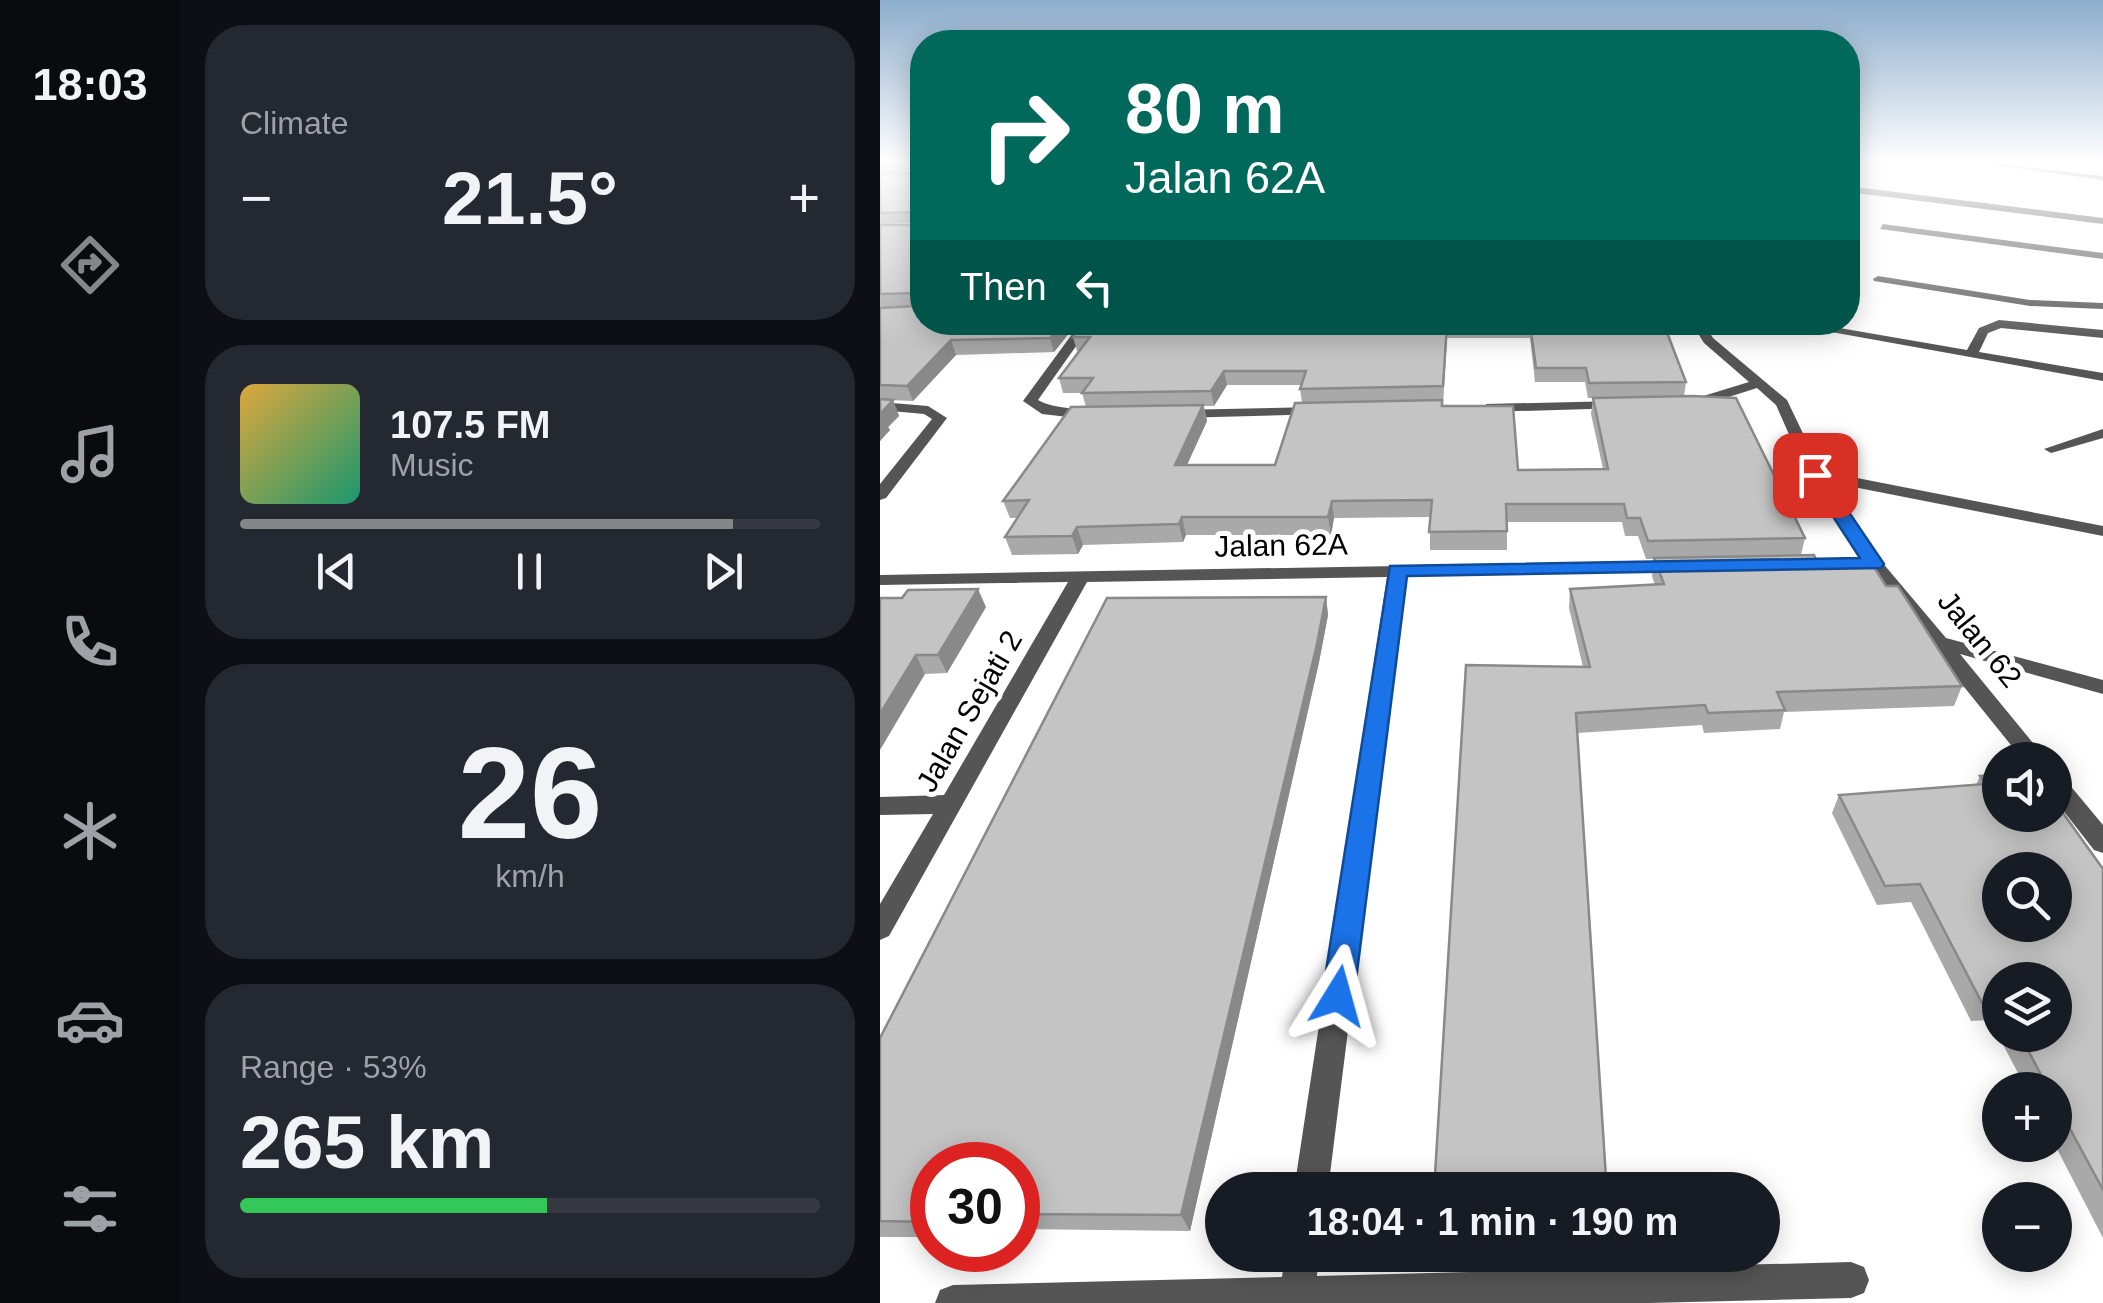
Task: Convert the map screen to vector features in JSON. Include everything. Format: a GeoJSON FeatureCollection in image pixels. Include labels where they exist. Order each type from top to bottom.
{"type":"FeatureCollection","features":[{"type":"Feature","properties":{"kind":"street"},"geometry":{"type":"LineString","coordinates":[[1883,226],[2103,256]]}},
{"type":"Feature","properties":{"kind":"street"},"geometry":{"type":"LineString","coordinates":[[1878,279],[2012,300],[2103,306]]}},
{"type":"Feature","properties":{"kind":"street"},"geometry":{"type":"LineString","coordinates":[[1971,354],[1983,331],[1999,324],[2103,334]]}},
{"type":"Feature","properties":{"kind":"street"},"geometry":{"type":"LineString","coordinates":[[1077,335],[1030,401],[1064,414],[1118,415]]}},
{"type":"Feature","properties":{"kind":"street","name":"Jalan 62"},"geometry":{"type":"LineString","coordinates":[[1705,335],[1782,404],[1815,475],[1874,564],[2022,742]]}},
{"type":"Feature","properties":{"kind":"street"},"geometry":{"type":"LineString","coordinates":[[1858,335],[2103,377]]}},
{"type":"Feature","properties":{"kind":"street"},"geometry":{"type":"LineString","coordinates":[[1676,404],[1696,404],[1756,384]]}},
{"type":"Feature","properties":{"kind":"street"},"geometry":{"type":"LineString","coordinates":[[1462,408],[1638,405]]}},
{"type":"Feature","properties":{"kind":"street"},"geometry":{"type":"LineString","coordinates":[[880,406],[928,410],[940,418],[880,495]]}},
{"type":"Feature","properties":{"kind":"street"},"geometry":{"type":"LineString","coordinates":[[1156,414],[1346,411]]}},
{"type":"Feature","properties":{"kind":"street"},"geometry":{"type":"LineString","coordinates":[[2051,449],[2103,433]]}},
{"type":"Feature","properties":{"kind":"street"},"geometry":{"type":"LineString","coordinates":[[1815,475],[2103,531]]}},
{"type":"Feature","properties":{"kind":"street"},"geometry":{"type":"LineString","coordinates":[[1775,565],[1874,564]]}},
{"type":"Feature","properties":{"kind":"street","name":"Jalan 62A"},"geometry":{"type":"LineString","coordinates":[[880,580],[1695,566]]}},
{"type":"Feature","properties":{"kind":"street"},"geometry":{"type":"LineString","coordinates":[[1313,1172],[1397,570]]}},
{"type":"Feature","properties":{"kind":"street","name":"Jalan Sejati 2"},"geometry":{"type":"LineString","coordinates":[[880,928],[1081,576]]}},
{"type":"Feature","properties":{"kind":"street"},"geometry":{"type":"LineString","coordinates":[[1942,643],[2103,687]]}},
{"type":"Feature","properties":{"kind":"street"},"geometry":{"type":"LineString","coordinates":[[880,806],[951,804]]}},
{"type":"Feature","properties":{"kind":"street"},"geometry":{"type":"LineString","coordinates":[[2072,805],[2103,843]]}},
{"type":"Feature","properties":{"kind":"street"},"geometry":{"type":"LineString","coordinates":[[1296,1299],[1300,1272]]}},
{"type":"Feature","properties":{"kind":"street"},"geometry":{"type":"LineString","coordinates":[[952,1303],[1296,1299],[1852,1280]]}},
{"type":"Feature","properties":{"kind":"building"},"geometry":{"type":"Polygon","coordinates":[[[880,225],[910,225],[910,293],[880,294],[880,225]]]}},
{"type":"Feature","properties":{"kind":"building"},"geometry":{"type":"Polygon","coordinates":[[[910,306],[910,335],[1052,335],[951,340],[907,386],[880,385],[880,308],[910,306]]]}},
{"type":"Feature","properties":{"kind":"building"},"geometry":{"type":"Polygon","coordinates":[[[1446,335],[1443,386],[1300,389],[1306,371],[1224,371],[1211,391],[1082,393],[1093,378],[1059,378],[1090,337],[1073,337],[1446,335]]]}},
{"type":"Feature","properties":{"kind":"building"},"geometry":{"type":"Polygon","coordinates":[[[1532,335],[1668,335],[1686,382],[1589,383],[1586,368],[1536,368],[1532,335]]]}},
{"type":"Feature","properties":{"kind":"building"},"geometry":{"type":"Polygon","coordinates":[[[1593,398],[1736,398],[1805,538],[1648,541],[1640,518],[1627,518],[1624,504],[1506,504],[1507,531],[1429,532],[1432,500],[1332,501],[1328,517],[1182,517],[1179,524],[1077,527],[1072,536],[1005,537],[1029,500],[1003,501],[1071,407],[1203,405],[1175,465],[1275,465],[1295,403],[1442,400],[1442,406],[1513,406],[1518,470],[1608,469],[1593,398]]]}},
{"type":"Feature","properties":{"kind":"building"},"geometry":{"type":"Polygon","coordinates":[[[880,399],[893,400],[880,414],[880,399]]]}},
{"type":"Feature","properties":{"kind":"building"},"geometry":{"type":"Polygon","coordinates":[[[1814,555],[1820,568],[1874,567],[1886,586],[1898,586],[1962,686],[1777,692],[1785,710],[1708,713],[1705,705],[1576,713],[1606,1172],[1435,1172],[1466,665],[1590,667],[1570,589],[1664,584],[1654,558],[1814,555]]]}},
{"type":"Feature","properties":{"kind":"building"},"geometry":{"type":"Polygon","coordinates":[[[978,589],[938,655],[916,655],[880,714],[880,598],[902,598],[908,590],[978,589]]]}},
{"type":"Feature","properties":{"kind":"building"},"geometry":{"type":"Polygon","coordinates":[[[1326,597],[1181,1215],[1040,1214],[1040,1142],[910,1142],[910,1222],[880,1221],[880,1038],[1107,598],[1326,597]]]}},
{"type":"Feature","properties":{"kind":"building"},"geometry":{"type":"Polygon","coordinates":[[[1982,784],[1982,832],[2072,832],[2072,826],[2103,869],[2103,1190],[2072,1133],[2072,1072],[2040,1072],[2029,1052],[2072,1052],[2072,962],[1982,962],[1982,1003],[1920,884],[1885,886],[1839,795],[1982,784]]]}},
{"type":"Feature","properties":{"kind":"route"},"geometry":{"type":"LineString","coordinates":[[1338,996],[1397,570],[1874,564],[1815,475]]}}]}
